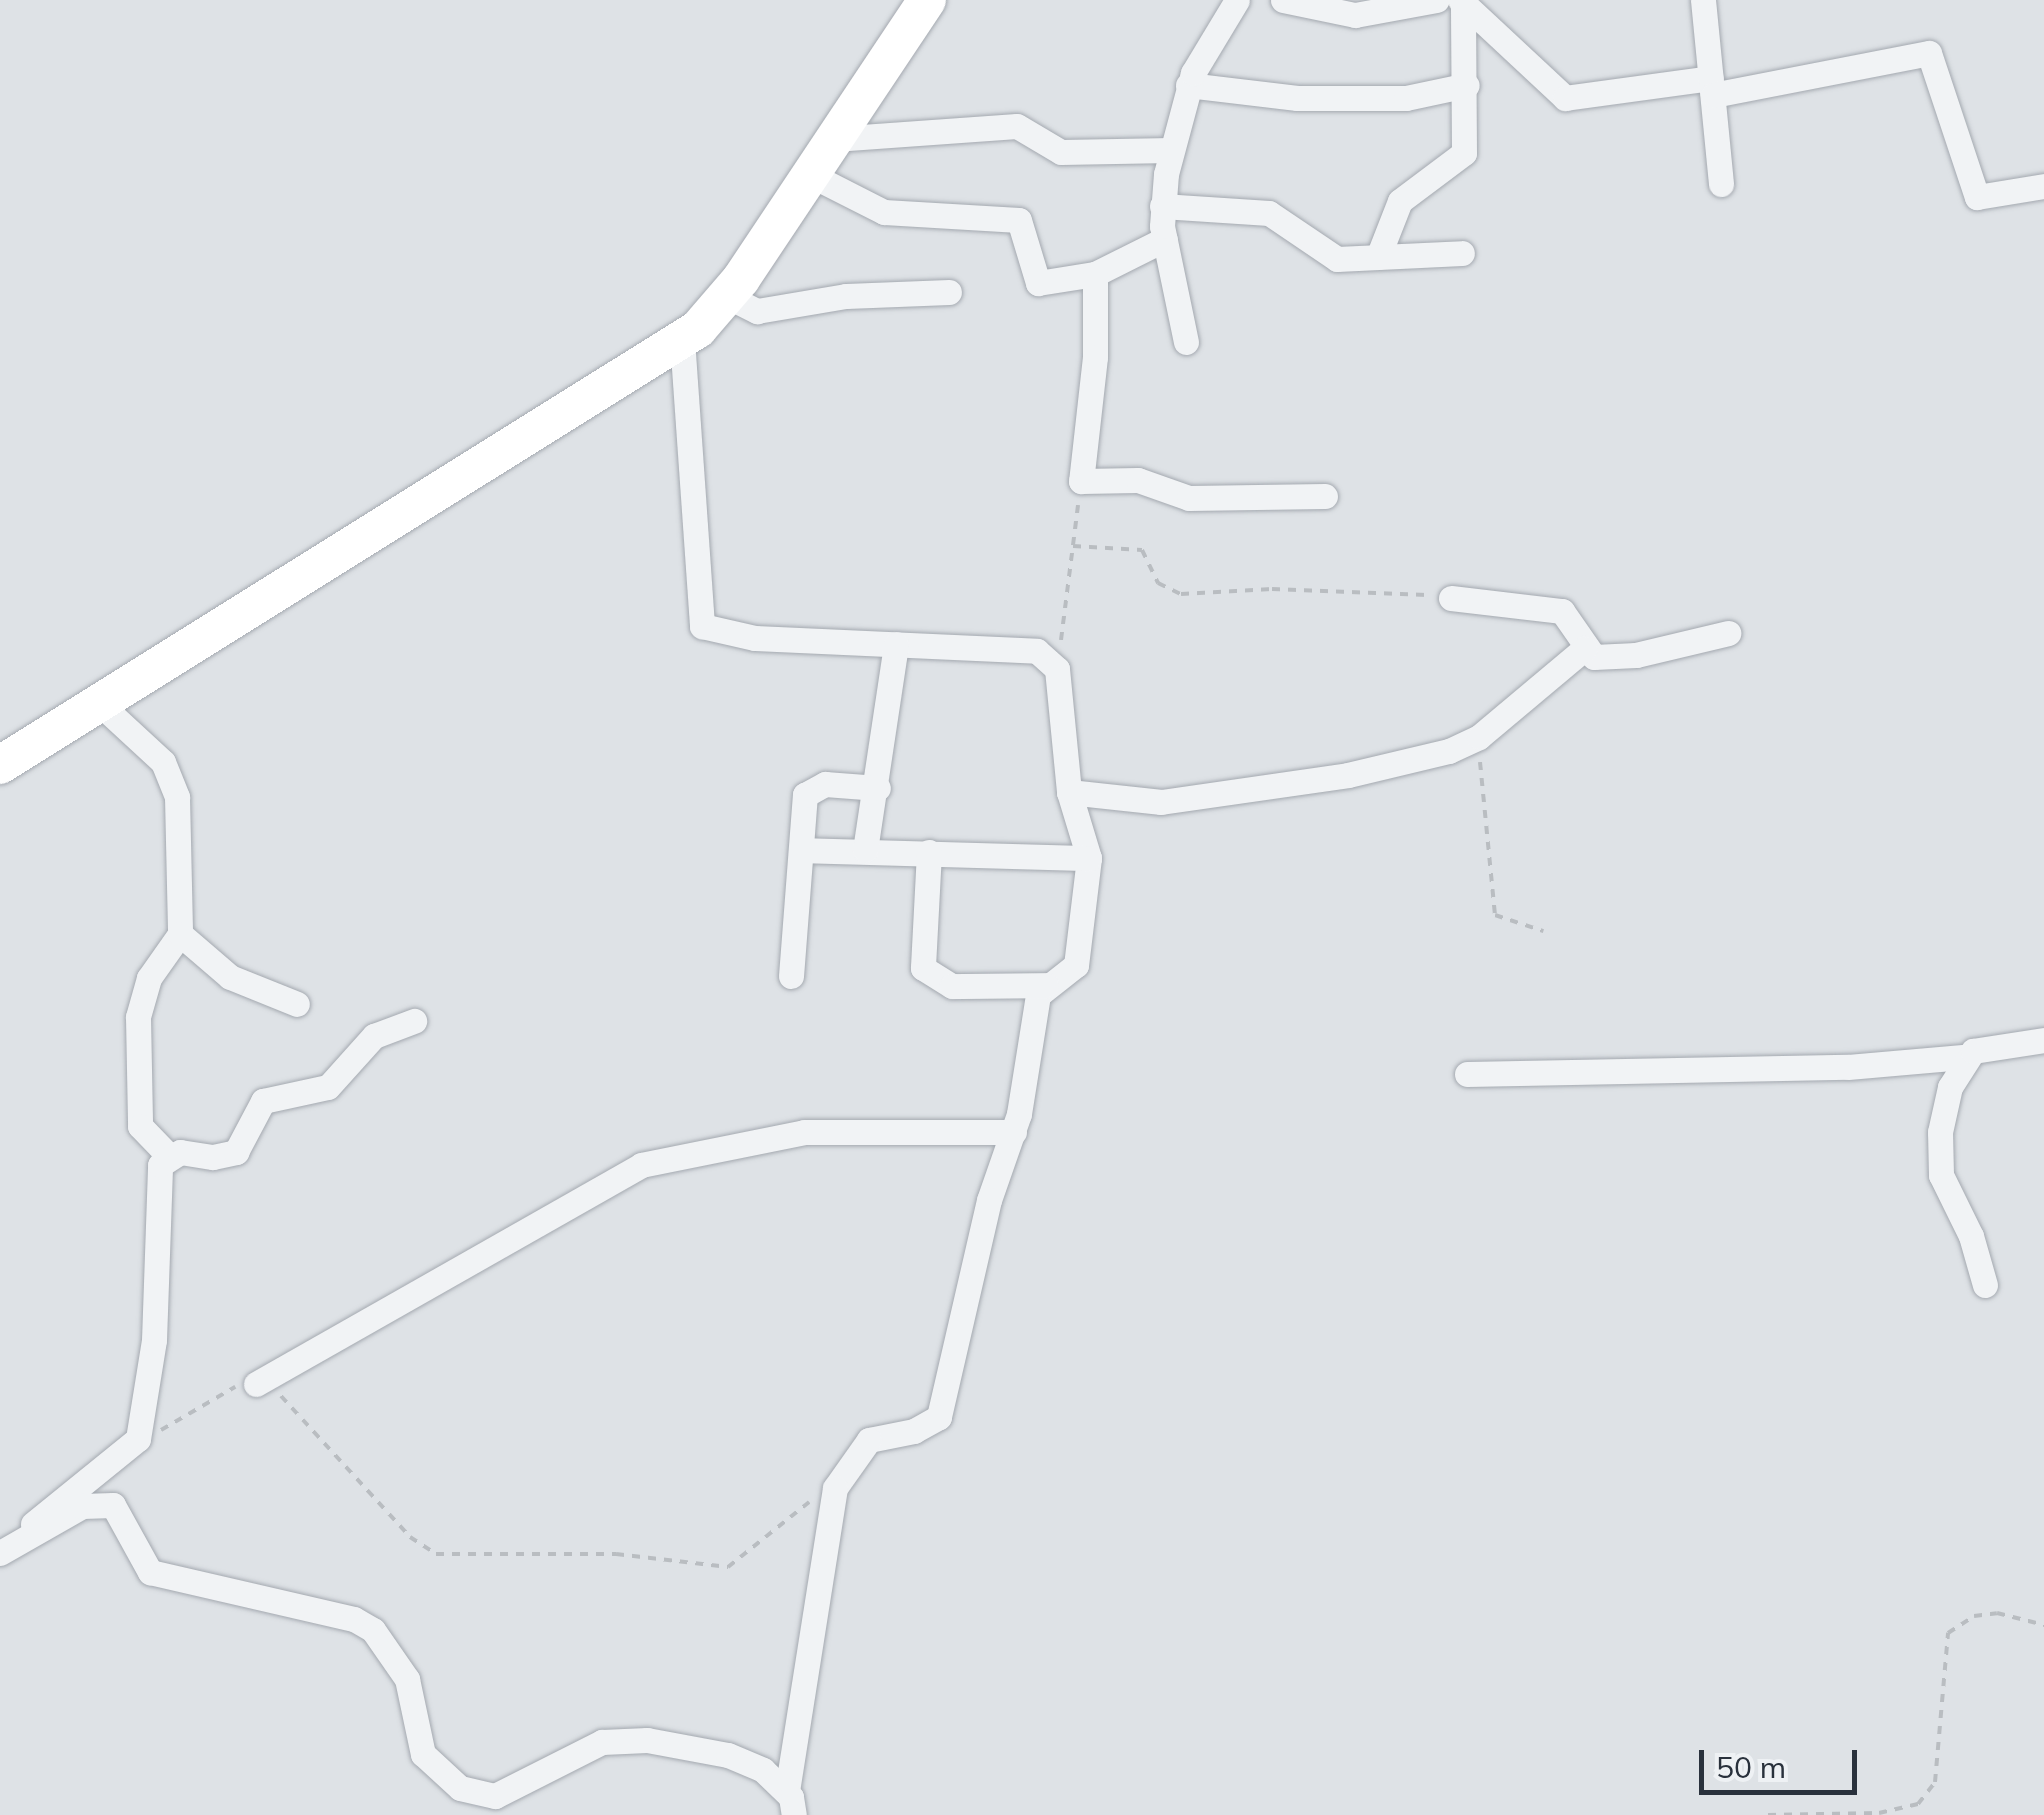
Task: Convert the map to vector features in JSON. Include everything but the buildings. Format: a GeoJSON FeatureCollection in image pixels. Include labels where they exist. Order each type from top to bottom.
{"type":"FeatureCollection","features":[{"type":"Feature","properties":{"kind":"street"},"geometry":{"type":"LineString","coordinates":[[0,765],[682,339],[728,296],[927,0]]}},
{"type":"Feature","properties":{"kind":"street"},"geometry":{"type":"LineString","coordinates":[[1186,342],[1162,206],[1188,85],[1237,0]]}},
{"type":"Feature","properties":{"kind":"street"},"geometry":{"type":"LineString","coordinates":[[1283,0],[1355,15],[1454,1],[1565,98],[1712,86],[1929,53],[1977,197],[2044,186]]}},
{"type":"Feature","properties":{"kind":"street"},"geometry":{"type":"LineString","coordinates":[[1703,0],[1721,184]]}},
{"type":"Feature","properties":{"kind":"street"},"geometry":{"type":"LineString","coordinates":[[1378,257],[1400,201],[1464,154],[1467,84],[1454,1]]}},
{"type":"Feature","properties":{"kind":"street"},"geometry":{"type":"LineString","coordinates":[[1188,85],[1297,98],[1406,98],[1467,84]]}},
{"type":"Feature","properties":{"kind":"street"},"geometry":{"type":"LineString","coordinates":[[834,139],[1018,126],[1061,152],[1171,150]]}},
{"type":"Feature","properties":{"kind":"street"},"geometry":{"type":"LineString","coordinates":[[810,175],[884,212],[1011,216],[1024,230],[1028,266],[1038,282],[1095,274],[1165,239]]}},
{"type":"Feature","properties":{"kind":"street"},"geometry":{"type":"LineString","coordinates":[[1162,206],[1245,207],[1288,220],[1337,259],[1462,253]]}},
{"type":"Feature","properties":{"kind":"street"},"geometry":{"type":"LineString","coordinates":[[1095,274],[1096,357],[1081,482],[1138,480],[1190,498],[1325,496]]}},
{"type":"Feature","properties":{"kind":"street"},"geometry":{"type":"LineString","coordinates":[[728,296],[757,311],[846,296],[949,292]]}},
{"type":"Feature","properties":{"kind":"street"},"geometry":{"type":"LineString","coordinates":[[682,339],[702,626],[755,638],[1037,651],[1057,669],[1068,792],[1089,858],[1076,965],[1070,976],[1046,985],[952,986],[922,968],[929,852]]}},
{"type":"Feature","properties":{"kind":"street"},"geometry":{"type":"LineString","coordinates":[[1451,598],[1562,611],[1573,619],[1585,648],[1608,658],[1728,633]]}},
{"type":"Feature","properties":{"kind":"street"},"geometry":{"type":"LineString","coordinates":[[865,850],[878,788],[896,644]]}},
{"type":"Feature","properties":{"kind":"street"},"geometry":{"type":"LineString","coordinates":[[1068,792],[1162,802],[1348,775],[1479,737],[1585,648]]}},
{"type":"Feature","properties":{"kind":"street"},"geometry":{"type":"LineString","coordinates":[[99,703],[150,748],[173,784],[180,934],[149,978],[138,1017],[140,1126],[168,1155],[236,1152],[263,1101],[328,1087],[374,1036],[414,1021]]}},
{"type":"Feature","properties":{"kind":"street"},"geometry":{"type":"LineString","coordinates":[[792,976],[802,850],[812,788],[878,788]]}},
{"type":"Feature","properties":{"kind":"street"},"geometry":{"type":"LineString","coordinates":[[802,850],[1089,858]]}},
{"type":"Feature","properties":{"kind":"street"},"geometry":{"type":"LineString","coordinates":[[180,934],[230,977],[297,1004]]}},
{"type":"Feature","properties":{"kind":"street"},"geometry":{"type":"LineString","coordinates":[[790,1804],[824,1569],[825,1529],[843,1472],[869,1440],[914,1431],[940,1417],[990,1200],[1014,1132],[1038,995],[1046,985]]}},
{"type":"Feature","properties":{"kind":"street"},"geometry":{"type":"LineString","coordinates":[[1467,1074],[1848,1068],[1963,1058],[1988,1047],[2044,1040]]}},
{"type":"Feature","properties":{"kind":"street"},"geometry":{"type":"LineString","coordinates":[[1963,1058],[1940,1132],[1940,1175],[1971,1236],[1985,1286]]}},
{"type":"Feature","properties":{"kind":"street"},"geometry":{"type":"LineString","coordinates":[[256,1384],[640,1164],[804,1132],[1014,1132]]}},
{"type":"Feature","properties":{"kind":"street"},"geometry":{"type":"LineString","coordinates":[[4,1551],[58,1498],[132,1448],[150,1366],[155,1194],[168,1155]]}},
{"type":"Feature","properties":{"kind":"street"},"geometry":{"type":"LineString","coordinates":[[4,1551],[82,1506],[113,1505],[150,1572],[354,1619],[387,1642],[399,1660],[414,1733],[430,1766],[478,1795],[495,1796],[580,1751],[626,1739],[728,1755],[764,1770],[790,1804]]}},
{"type":"Feature","properties":{"kind":"path"},"geometry":{"type":"LineString","coordinates":[[1057,669],[1081,482]]}},
{"type":"Feature","properties":{"kind":"path"},"geometry":{"type":"LineString","coordinates":[[1072,546],[1142,550],[1158,583],[1181,594],[1272,589],[1451,598]]}},
{"type":"Feature","properties":{"kind":"path"},"geometry":{"type":"LineString","coordinates":[[1479,737],[1495,915],[1542,931]]}},
{"type":"Feature","properties":{"kind":"path"},"geometry":{"type":"LineString","coordinates":[[132,1448],[215,1397],[256,1384],[278,1393],[410,1537],[453,1556],[616,1554],[728,1567],[843,1472]]}},
{"type":"Feature","properties":{"kind":"path"},"geometry":{"type":"LineString","coordinates":[[1768,1815],[1879,1813],[1918,1804],[1935,1782],[1948,1633],[1974,1616],[1997,1613],[2044,1625]]}}]}
